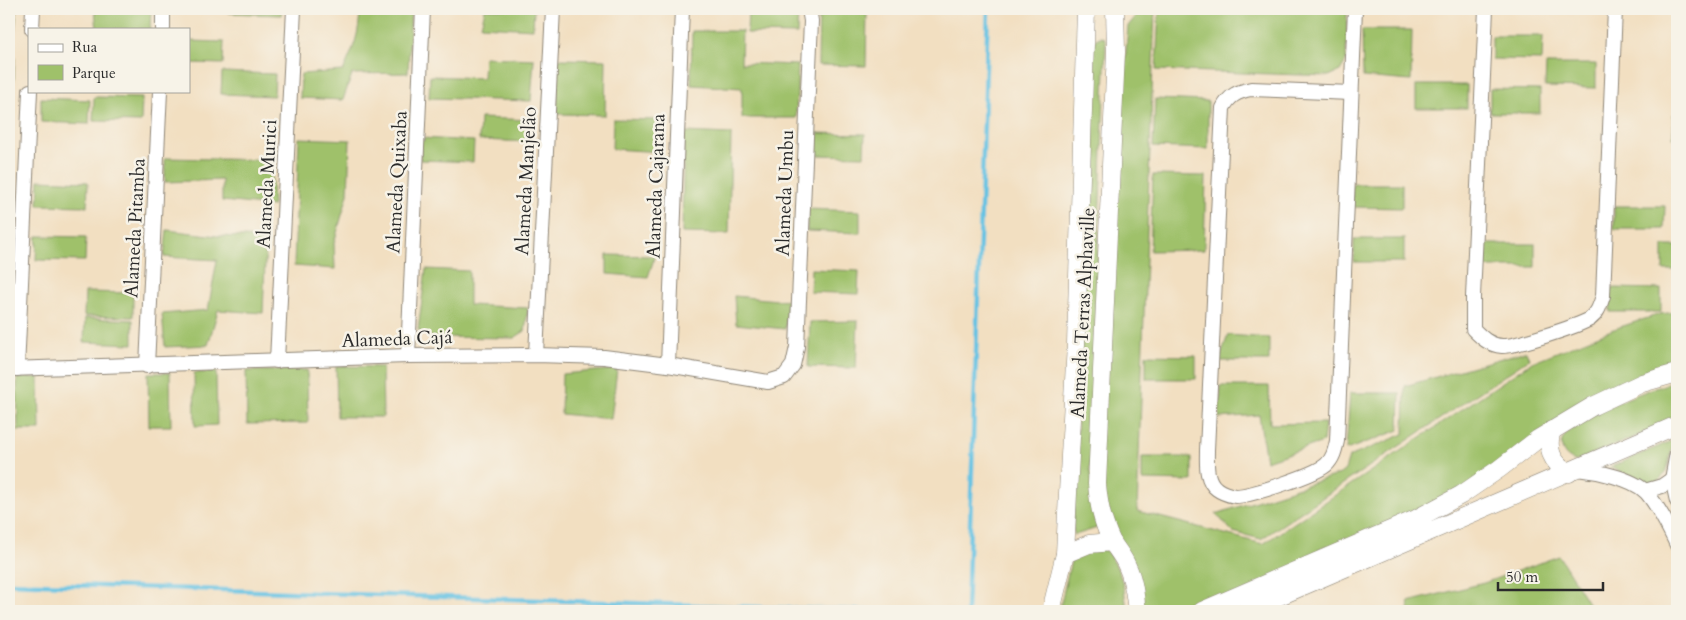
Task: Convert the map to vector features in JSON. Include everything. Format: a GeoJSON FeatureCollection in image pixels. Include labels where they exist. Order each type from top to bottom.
{"type":"FeatureCollection","features":[{"type":"Feature","properties":{"kind":"street"},"geometry":{"type":"LineString","coordinates":[[32,28],[33,9]]}},
{"type":"Feature","properties":{"kind":"street"},"geometry":{"type":"LineString","coordinates":[[162,28],[163,9]]}},
{"type":"Feature","properties":{"kind":"street","name":"Alameda Murici"},"geometry":{"type":"LineString","coordinates":[[277,362],[294,9]]}},
{"type":"Feature","properties":{"kind":"street","name":"Alameda Quixaba"},"geometry":{"type":"LineString","coordinates":[[408,356],[423,9]]}},
{"type":"Feature","properties":{"kind":"street","name":"Alameda Manjelão"},"geometry":{"type":"LineString","coordinates":[[536,355],[553,9]]}},
{"type":"Feature","properties":{"kind":"street","name":"Alameda Cajarana"},"geometry":{"type":"LineString","coordinates":[[668,365],[682,9]]}},
{"type":"Feature","properties":{"kind":"street","name":"Alameda Umbu"},"geometry":{"type":"LineString","coordinates":[[784,376],[793,365],[797,347],[811,21],[809,9]]}},
{"type":"Feature","properties":{"kind":"street"},"geometry":{"type":"LineString","coordinates":[[1351,93],[1251,89],[1237,92],[1229,98],[1223,108],[1207,450],[1208,476],[1216,488],[1233,496],[1248,494],[1313,472],[1326,465],[1334,454],[1338,421],[1355,9]]}},
{"type":"Feature","properties":{"kind":"street"},"geometry":{"type":"LineString","coordinates":[[1486,9],[1473,329],[1485,342],[1503,346],[1522,343],[1590,318],[1598,311],[1603,296],[1615,9]]}},
{"type":"Feature","properties":{"kind":"street"},"geometry":{"type":"LineString","coordinates":[[1083,11],[1102,14],[1116,10]]}},
{"type":"Feature","properties":{"kind":"street","name":"Alameda Terras Alphaville"},"geometry":{"type":"LineString","coordinates":[[1116,10],[1116,52],[1097,476],[1099,510],[1112,542],[1120,551],[1127,566],[1132,580],[1137,611]]}},
{"type":"Feature","properties":{"kind":"street","name":"Alameda Terras Alphaville"},"geometry":{"type":"LineString","coordinates":[[1050,611],[1064,554],[1076,344],[1083,11]]}},
{"type":"Feature","properties":{"kind":"street"},"geometry":{"type":"LineString","coordinates":[[13,369],[30,92]]}},
{"type":"Feature","properties":{"kind":"street","name":"Alameda Pitamba"},"geometry":{"type":"LineString","coordinates":[[147,366],[160,92]]}},
{"type":"Feature","properties":{"kind":"street","name":"Alameda Cajá"},"geometry":{"type":"LineString","coordinates":[[13,369],[277,362],[408,356],[536,355],[604,357],[668,365],[768,382],[784,376]]}},
{"type":"Feature","properties":{"kind":"street"},"geometry":{"type":"LineString","coordinates":[[1202,611],[1416,519],[1461,495],[1500,469],[1552,430],[1616,394],[1642,383],[1677,372]]}},
{"type":"Feature","properties":{"kind":"street"},"geometry":{"type":"LineString","coordinates":[[1245,611],[1677,425]]}},
{"type":"Feature","properties":{"kind":"street"},"geometry":{"type":"LineString","coordinates":[[1552,430],[1549,438],[1551,455],[1556,462],[1573,471],[1597,471],[1614,476],[1645,491],[1677,546]]}},
{"type":"Feature","properties":{"kind":"street"},"geometry":{"type":"LineString","coordinates":[[1677,453],[1672,479],[1677,501]]}},
{"type":"Feature","properties":{"kind":"street"},"geometry":{"type":"LineString","coordinates":[[1645,491],[1662,486],[1672,479]]}},
{"type":"Feature","properties":{"kind":"street"},"geometry":{"type":"LineString","coordinates":[[1064,554],[1089,544],[1112,542]]}},
{"type":"Feature","properties":{"kind":"green space"},"geometry":{"type":"Polygon","coordinates":[[[9,9],[17,9],[15,31],[9,31],[9,9]]]}},
{"type":"Feature","properties":{"kind":"green space"},"geometry":{"type":"Polygon","coordinates":[[[67,9],[151,9],[150,28],[97,28],[95,11],[67,9]]]}},
{"type":"Feature","properties":{"kind":"green space"},"geometry":{"type":"Polygon","coordinates":[[[229,9],[282,9],[281,15],[228,13],[229,9]]]}},
{"type":"Feature","properties":{"kind":"green space"},"geometry":{"type":"Polygon","coordinates":[[[360,9],[411,9],[408,73],[352,74],[343,100],[300,98],[301,74],[343,71],[355,41],[360,9]]]}},
{"type":"Feature","properties":{"kind":"green space"},"geometry":{"type":"Polygon","coordinates":[[[485,9],[534,9],[533,29],[481,26],[485,9]]]}},
{"type":"Feature","properties":{"kind":"green space"},"geometry":{"type":"Polygon","coordinates":[[[668,9],[668,12],[567,10],[668,9]]]}},
{"type":"Feature","properties":{"kind":"green space"},"geometry":{"type":"Polygon","coordinates":[[[748,9],[798,9],[797,34],[747,33],[748,9]]]}},
{"type":"Feature","properties":{"kind":"green space"},"geometry":{"type":"Polygon","coordinates":[[[1142,9],[1155,9],[1137,511],[1263,544],[1532,362],[1614,329],[1660,314],[1677,312],[1677,373],[1642,383],[1461,495],[1202,611],[1137,611],[1097,484],[1105,317],[1128,26],[1142,9]]]}},
{"type":"Feature","properties":{"kind":"green space"},"geometry":{"type":"Polygon","coordinates":[[[1159,9],[1347,9],[1346,61],[1340,71],[1329,76],[1156,70],[1159,9]]]}},
{"type":"Feature","properties":{"kind":"green space"},"geometry":{"type":"Polygon","coordinates":[[[819,10],[867,11],[866,66],[818,65],[819,10]]]}},
{"type":"Feature","properties":{"kind":"green space"},"geometry":{"type":"Polygon","coordinates":[[[1362,30],[1412,30],[1411,81],[1363,77],[1362,30]]]}},
{"type":"Feature","properties":{"kind":"green space"},"geometry":{"type":"Polygon","coordinates":[[[692,31],[742,31],[741,63],[798,65],[796,118],[742,118],[742,88],[691,85],[692,31]]]}},
{"type":"Feature","properties":{"kind":"green space"},"geometry":{"type":"Polygon","coordinates":[[[1492,36],[1543,36],[1542,60],[1492,59],[1492,36]]]}},
{"type":"Feature","properties":{"kind":"green space"},"geometry":{"type":"Polygon","coordinates":[[[1100,37],[1106,41],[1090,469],[1097,528],[1075,535],[1073,530],[1094,42],[1100,37]]]}},
{"type":"Feature","properties":{"kind":"green space"},"geometry":{"type":"Polygon","coordinates":[[[190,41],[224,42],[223,64],[190,63],[190,41]]]}},
{"type":"Feature","properties":{"kind":"green space"},"geometry":{"type":"Polygon","coordinates":[[[9,57],[15,57],[14,81],[9,81],[9,57]]]}},
{"type":"Feature","properties":{"kind":"green space"},"geometry":{"type":"Polygon","coordinates":[[[484,57],[534,59],[531,101],[429,98],[430,76],[483,78],[484,57]]]}},
{"type":"Feature","properties":{"kind":"green space"},"geometry":{"type":"Polygon","coordinates":[[[558,59],[606,60],[605,115],[557,114],[558,59]]]}},
{"type":"Feature","properties":{"kind":"green space"},"geometry":{"type":"Polygon","coordinates":[[[1546,64],[1596,64],[1596,88],[1545,87],[1546,64]]]}},
{"type":"Feature","properties":{"kind":"green space"},"geometry":{"type":"Polygon","coordinates":[[[222,72],[275,74],[274,96],[221,94],[222,72]]]}},
{"type":"Feature","properties":{"kind":"green space"},"geometry":{"type":"Polygon","coordinates":[[[1416,85],[1467,85],[1467,108],[1416,108],[1416,85]]]}},
{"type":"Feature","properties":{"kind":"green space"},"geometry":{"type":"Polygon","coordinates":[[[1490,89],[1540,90],[1540,113],[1490,113],[1490,89]]]}},
{"type":"Feature","properties":{"kind":"green space"},"geometry":{"type":"Polygon","coordinates":[[[94,97],[142,98],[141,122],[93,121],[94,97]]]}},
{"type":"Feature","properties":{"kind":"green space"},"geometry":{"type":"Polygon","coordinates":[[[41,98],[90,100],[89,124],[41,122],[41,98]]]}},
{"type":"Feature","properties":{"kind":"green space"},"geometry":{"type":"Polygon","coordinates":[[[1155,99],[1208,101],[1208,149],[1153,147],[1155,99]]]}},
{"type":"Feature","properties":{"kind":"green space"},"geometry":{"type":"Polygon","coordinates":[[[1673,115],[1677,115],[1677,138],[1673,138],[1673,115]]]}},
{"type":"Feature","properties":{"kind":"green space"},"geometry":{"type":"Polygon","coordinates":[[[480,118],[533,120],[532,142],[479,140],[480,118]]]}},
{"type":"Feature","properties":{"kind":"green space"},"geometry":{"type":"Polygon","coordinates":[[[613,119],[661,120],[661,152],[612,149],[613,119]]]}},
{"type":"Feature","properties":{"kind":"green space"},"geometry":{"type":"Polygon","coordinates":[[[684,132],[731,134],[729,234],[682,233],[684,132]]]}},
{"type":"Feature","properties":{"kind":"green space"},"geometry":{"type":"Polygon","coordinates":[[[812,133],[865,134],[864,156],[811,155],[812,133]]]}},
{"type":"Feature","properties":{"kind":"green space"},"geometry":{"type":"Polygon","coordinates":[[[299,138],[350,140],[348,194],[334,243],[335,269],[294,266],[299,138]]]}},
{"type":"Feature","properties":{"kind":"green space"},"geometry":{"type":"Polygon","coordinates":[[[421,138],[474,141],[473,162],[420,160],[421,138]]]}},
{"type":"Feature","properties":{"kind":"green space"},"geometry":{"type":"Polygon","coordinates":[[[165,158],[271,160],[273,206],[222,201],[222,180],[165,182],[165,158]]]}},
{"type":"Feature","properties":{"kind":"green space"},"geometry":{"type":"Polygon","coordinates":[[[1153,175],[1206,176],[1204,250],[1150,251],[1153,175]]]}},
{"type":"Feature","properties":{"kind":"green space"},"geometry":{"type":"Polygon","coordinates":[[[39,180],[88,182],[87,206],[38,205],[39,180]]]}},
{"type":"Feature","properties":{"kind":"green space"},"geometry":{"type":"Polygon","coordinates":[[[1352,184],[1402,184],[1402,208],[1352,207],[1352,184]]]}},
{"type":"Feature","properties":{"kind":"green space"},"geometry":{"type":"Polygon","coordinates":[[[1614,206],[1665,206],[1664,229],[1614,229],[1614,206]]]}},
{"type":"Feature","properties":{"kind":"green space"},"geometry":{"type":"Polygon","coordinates":[[[807,209],[860,211],[860,233],[807,231],[807,209]]]}},
{"type":"Feature","properties":{"kind":"green space"},"geometry":{"type":"Polygon","coordinates":[[[167,230],[217,236],[266,238],[263,313],[218,310],[208,345],[165,347],[162,314],[208,310],[217,260],[164,257],[167,230]]]}},
{"type":"Feature","properties":{"kind":"green space"},"geometry":{"type":"Polygon","coordinates":[[[37,236],[86,237],[85,261],[36,260],[37,236]]]}},
{"type":"Feature","properties":{"kind":"green space"},"geometry":{"type":"Polygon","coordinates":[[[1354,239],[1404,239],[1404,262],[1354,262],[1354,239]]]}},
{"type":"Feature","properties":{"kind":"green space"},"geometry":{"type":"Polygon","coordinates":[[[1485,244],[1535,244],[1535,267],[1485,267],[1485,244]]]}},
{"type":"Feature","properties":{"kind":"green space"},"geometry":{"type":"Polygon","coordinates":[[[1663,246],[1677,246],[1677,270],[1663,270],[1663,246]]]}},
{"type":"Feature","properties":{"kind":"green space"},"geometry":{"type":"Polygon","coordinates":[[[607,255],[655,256],[648,277],[607,274],[607,255]]]}},
{"type":"Feature","properties":{"kind":"green space"},"geometry":{"type":"Polygon","coordinates":[[[426,269],[469,271],[469,305],[528,308],[525,331],[514,338],[433,337],[418,330],[426,269]]]}},
{"type":"Feature","properties":{"kind":"green space"},"geometry":{"type":"Polygon","coordinates":[[[811,269],[859,271],[858,294],[810,292],[811,269]]]}},
{"type":"Feature","properties":{"kind":"green space"},"geometry":{"type":"Polygon","coordinates":[[[1611,288],[1661,289],[1661,312],[1610,312],[1611,288]]]}},
{"type":"Feature","properties":{"kind":"green space"},"geometry":{"type":"Polygon","coordinates":[[[85,292],[133,293],[133,317],[84,316],[85,292]]]}},
{"type":"Feature","properties":{"kind":"green space"},"geometry":{"type":"Polygon","coordinates":[[[734,296],[788,301],[785,329],[736,324],[734,296]]]}},
{"type":"Feature","properties":{"kind":"green space"},"geometry":{"type":"Polygon","coordinates":[[[85,318],[133,320],[133,344],[84,342],[85,318]]]}},
{"type":"Feature","properties":{"kind":"green space"},"geometry":{"type":"Polygon","coordinates":[[[858,321],[856,368],[808,367],[810,322],[858,321]]]}},
{"type":"Feature","properties":{"kind":"green space"},"geometry":{"type":"Polygon","coordinates":[[[1228,335],[1269,338],[1269,361],[1219,361],[1228,335]]]}},
{"type":"Feature","properties":{"kind":"green space"},"geometry":{"type":"Polygon","coordinates":[[[1526,351],[1529,359],[1261,539],[1233,532],[1216,514],[1340,474],[1345,470],[1349,457],[1404,434],[1405,386],[1526,351]]]}},
{"type":"Feature","properties":{"kind":"green space"},"geometry":{"type":"Polygon","coordinates":[[[1146,355],[1196,356],[1196,379],[1146,379],[1146,355]]]}},
{"type":"Feature","properties":{"kind":"green space"},"geometry":{"type":"Polygon","coordinates":[[[336,366],[382,367],[383,417],[337,417],[336,366]]]}},
{"type":"Feature","properties":{"kind":"green space"},"geometry":{"type":"Polygon","coordinates":[[[617,369],[611,419],[561,414],[562,374],[617,369]]]}},
{"type":"Feature","properties":{"kind":"green space"},"geometry":{"type":"Polygon","coordinates":[[[307,370],[308,423],[247,424],[246,371],[307,370]]]}},
{"type":"Feature","properties":{"kind":"green space"},"geometry":{"type":"Polygon","coordinates":[[[216,372],[217,425],[195,426],[194,373],[216,372]]]}},
{"type":"Feature","properties":{"kind":"green space"},"geometry":{"type":"Polygon","coordinates":[[[148,373],[170,373],[171,426],[149,426],[148,373]]]}},
{"type":"Feature","properties":{"kind":"green space"},"geometry":{"type":"Polygon","coordinates":[[[39,377],[40,430],[18,430],[17,378],[39,377]]]}},
{"type":"Feature","properties":{"kind":"green space"},"geometry":{"type":"Polygon","coordinates":[[[1677,381],[1677,420],[1575,461],[1564,453],[1562,448],[1564,438],[1574,427],[1589,417],[1629,398],[1677,381]]]}},
{"type":"Feature","properties":{"kind":"green space"},"geometry":{"type":"Polygon","coordinates":[[[1221,386],[1269,386],[1270,424],[1325,423],[1323,442],[1266,461],[1259,415],[1219,418],[1221,386]]]}},
{"type":"Feature","properties":{"kind":"green space"},"geometry":{"type":"Polygon","coordinates":[[[1350,393],[1400,393],[1399,430],[1346,450],[1350,393]]]}},
{"type":"Feature","properties":{"kind":"green space"},"geometry":{"type":"Polygon","coordinates":[[[1674,440],[1666,473],[1658,481],[1646,484],[1610,467],[1674,440]]]}},
{"type":"Feature","properties":{"kind":"green space"},"geometry":{"type":"Polygon","coordinates":[[[1142,457],[1192,457],[1192,481],[1142,480],[1142,457]]]}},
{"type":"Feature","properties":{"kind":"green space"},"geometry":{"type":"Polygon","coordinates":[[[1099,549],[1107,551],[1119,573],[1127,611],[1059,611],[1072,557],[1099,549]]]}},
{"type":"Feature","properties":{"kind":"green space"},"geometry":{"type":"Polygon","coordinates":[[[1559,556],[1593,611],[1410,611],[1408,602],[1484,583],[1559,556]]]}},
{"type":"Feature","properties":{"kind":"waterway"},"geometry":{"type":"LineString","coordinates":[[967,611],[988,9]]}},
{"type":"Feature","properties":{"kind":"waterway"},"geometry":{"type":"LineString","coordinates":[[9,583],[879,611]]}}]}
